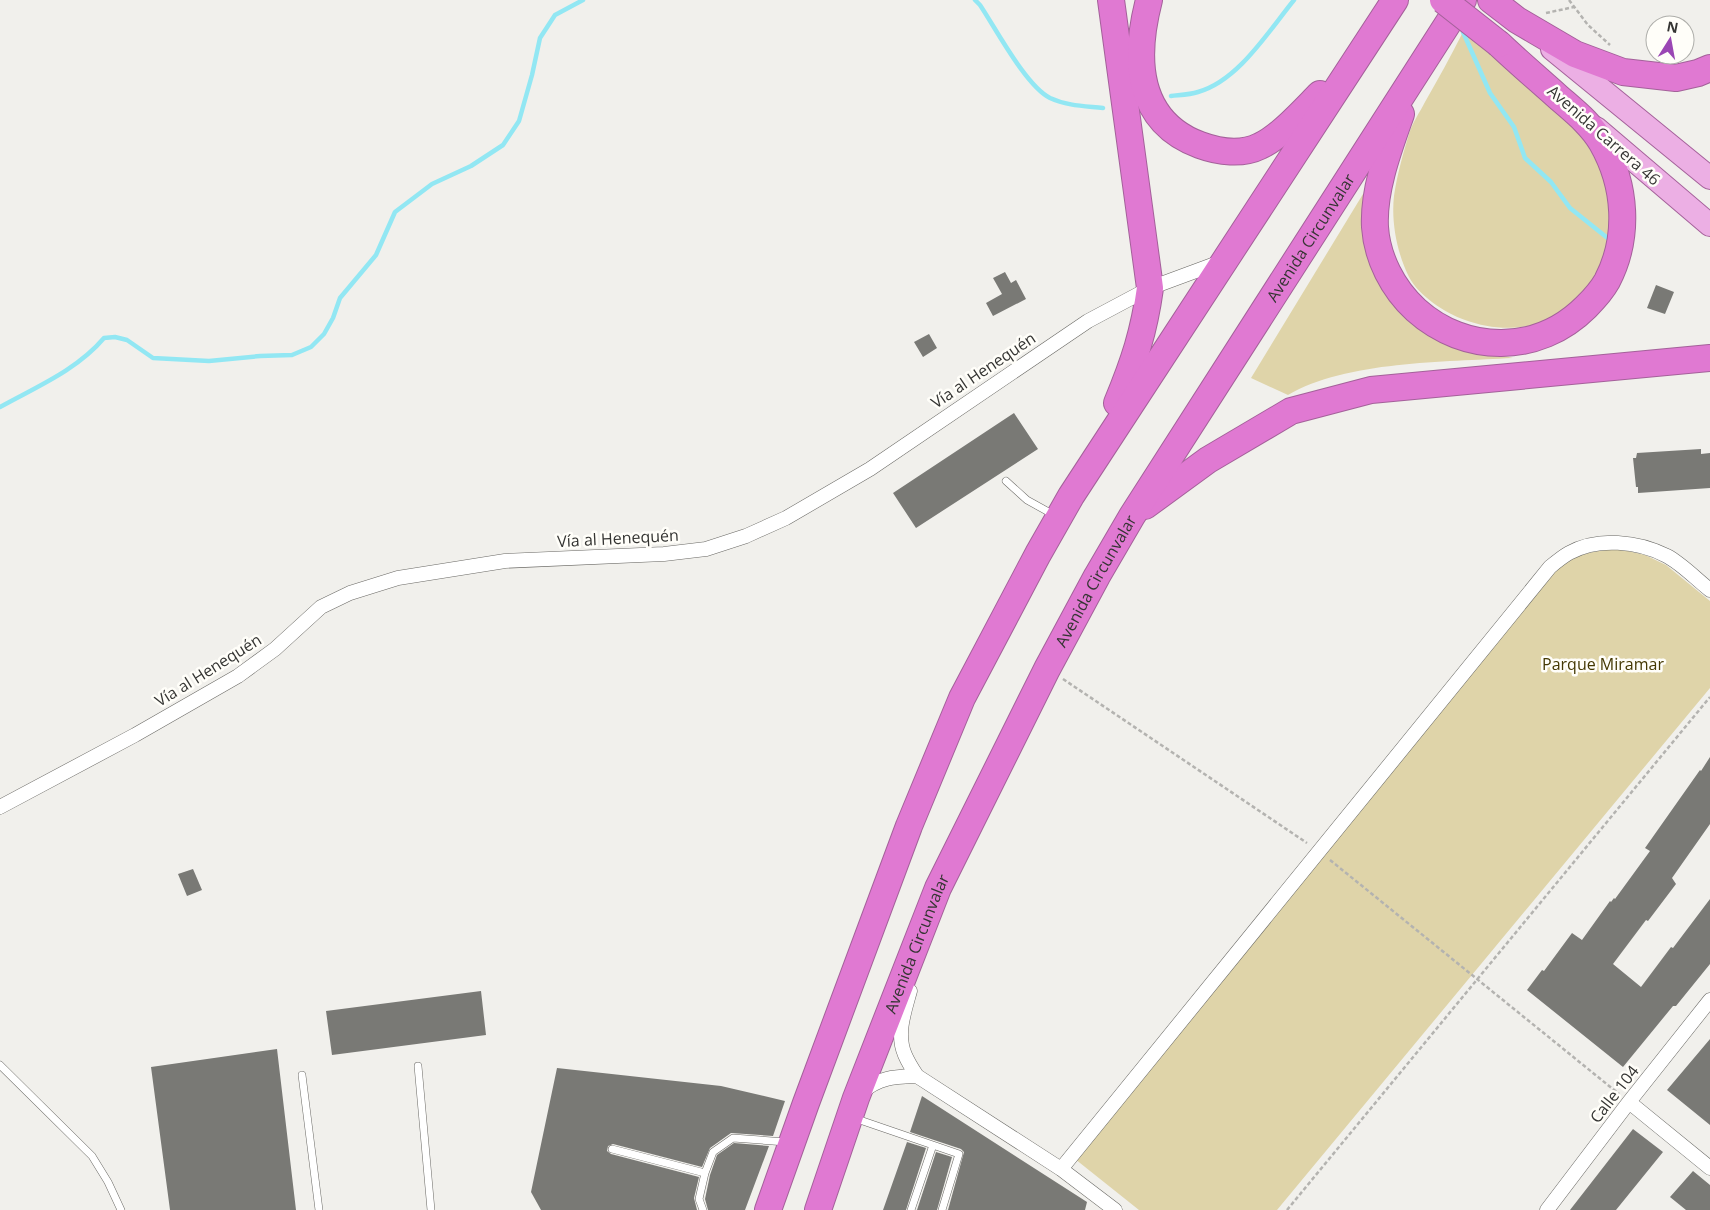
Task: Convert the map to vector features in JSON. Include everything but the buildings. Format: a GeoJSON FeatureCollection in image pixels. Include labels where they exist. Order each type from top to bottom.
{"type":"FeatureCollection","features":[{"type":"Feature","properties":{"kind":"highway"},"geometry":{"type":"LineString","coordinates":[[1071,496],[1132,368],[1145,322],[1150,288],[1111,0]]}},
{"type":"Feature","properties":{"kind":"highway"},"geometry":{"type":"LineString","coordinates":[[1149,0],[1143,21],[1140,44],[1140,62],[1145,90],[1158,114],[1171,128],[1191,142],[1208,148],[1229,152],[1249,150],[1262,146],[1294,120],[1362,52]]}},
{"type":"Feature","properties":{"kind":"highway"},"geometry":{"type":"LineString","coordinates":[[768,1210],[908,826],[962,698],[1071,496],[1395,0]]}},
{"type":"Feature","properties":{"kind":"highway"},"geometry":{"type":"LineString","coordinates":[[1414,75],[1385,161],[1380,183],[1375,227],[1383,263],[1396,289],[1411,306],[1433,324],[1461,337],[1481,342],[1500,344],[1537,338],[1559,328],[1580,312],[1607,282],[1620,250],[1623,224],[1621,197],[1612,162],[1601,142],[1586,122],[1498,44],[1443,0]]}},
{"type":"Feature","properties":{"kind":"highway","name":"Avenida Circunvalar"},"geometry":{"type":"LineString","coordinates":[[818,1210],[852,1107],[938,888],[1047,669],[1132,516],[1463,0]]}},
{"type":"Feature","properties":{"kind":"highway"},"geometry":{"type":"LineString","coordinates":[[1491,0],[1517,20],[1575,54],[1623,72],[1676,78],[1710,68]]}},
{"type":"Feature","properties":{"kind":"highway"},"geometry":{"type":"LineString","coordinates":[[1132,516],[1208,460],[1291,411],[1371,390],[1710,358]]}},
{"type":"Feature","properties":{"kind":"main road","name":"Avenida Carrera 46"},"geometry":{"type":"LineString","coordinates":[[1517,20],[1710,178]]}},
{"type":"Feature","properties":{"kind":"main road","name":"Avenida Carrera 46"},"geometry":{"type":"LineString","coordinates":[[1498,44],[1710,225]]}},
{"type":"Feature","properties":{"kind":"street","name":"Vía al Henequén"},"geometry":{"type":"LineString","coordinates":[[0,807],[135,735],[238,676],[275,649],[321,607],[350,593],[398,578],[505,561],[664,554],[706,549],[746,536],[786,518],[870,469],[1088,321],[1150,288],[1225,260]]}},
{"type":"Feature","properties":{"kind":"street"},"geometry":{"type":"LineString","coordinates":[[1061,1168],[1550,567],[1570,553],[1594,544],[1620,543],[1647,548],[1668,557],[1710,590]]}},
{"type":"Feature","properties":{"kind":"street"},"geometry":{"type":"LineString","coordinates":[[928,913],[900,1026],[901,1041],[905,1055],[917,1076],[1061,1168],[1115,1210]]}},
{"type":"Feature","properties":{"kind":"street","name":"Calle 104"},"geometry":{"type":"LineString","coordinates":[[1547,1210],[1710,1000]]}},
{"type":"Feature","properties":{"kind":"street"},"geometry":{"type":"LineString","coordinates":[[852,1107],[872,1083],[886,1078],[917,1076]]}},
{"type":"Feature","properties":{"kind":"street"},"geometry":{"type":"LineString","coordinates":[[1629,1102],[1710,1168]]}},
{"type":"Feature","properties":{"kind":"lane"},"geometry":{"type":"LineString","coordinates":[[1006,481],[1027,500],[1058,518]]}},
{"type":"Feature","properties":{"kind":"lane"},"geometry":{"type":"LineString","coordinates":[[0,1065],[92,1156],[108,1182],[121,1210]]}},
{"type":"Feature","properties":{"kind":"lane"},"geometry":{"type":"LineString","coordinates":[[418,1066],[431,1210]]}},
{"type":"Feature","properties":{"kind":"lane"},"geometry":{"type":"LineString","coordinates":[[302,1075],[319,1210]]}},
{"type":"Feature","properties":{"kind":"lane"},"geometry":{"type":"LineString","coordinates":[[852,1107],[933,1145],[959,1154],[942,1210]]}},
{"type":"Feature","properties":{"kind":"lane"},"geometry":{"type":"LineString","coordinates":[[703,1210],[699,1199],[705,1173],[713,1152],[733,1138],[792,1143]]}},
{"type":"Feature","properties":{"kind":"lane"},"geometry":{"type":"LineString","coordinates":[[911,1210],[933,1145]]}},
{"type":"Feature","properties":{"kind":"lane"},"geometry":{"type":"LineString","coordinates":[[612,1149],[705,1173]]}},
{"type":"Feature","properties":{"kind":"path"},"geometry":{"type":"LineString","coordinates":[[1569,0],[1588,25],[1615,49]]}},
{"type":"Feature","properties":{"kind":"path"},"geometry":{"type":"LineString","coordinates":[[1047,669],[1318,851],[1629,1102]]}},
{"type":"Feature","properties":{"kind":"path"},"geometry":{"type":"LineString","coordinates":[[1287,1210],[1710,698]]}},
{"type":"Feature","properties":{"kind":"green space"},"geometry":{"type":"Polygon","coordinates":[[[1463,32],[1572,125],[1592,154],[1607,187],[1611,223],[1609,240],[1604,258],[1596,274],[1585,289],[1562,311],[1547,320],[1533,325],[1513,328],[1494,327],[1474,323],[1449,313],[1433,303],[1413,284],[1398,248],[1393,206],[1398,172],[1409,134],[1463,32]]]}},
{"type":"Feature","properties":{"kind":"green space"},"geometry":{"type":"Polygon","coordinates":[[[1363,194],[1368,242],[1374,265],[1383,286],[1395,306],[1410,322],[1429,335],[1460,347],[1513,358],[1427,362],[1367,369],[1338,375],[1288,395],[1251,378],[1363,194]]]}},
{"type":"Feature","properties":{"kind":"green space","name":"Parque Miramar"},"geometry":{"type":"Polygon","coordinates":[[[1619,549],[1645,555],[1666,565],[1710,601],[1710,688],[1277,1210],[1139,1210],[1075,1159],[1552,572],[1584,554],[1619,549]]]}},
{"type":"Feature","properties":{"kind":"waterway"},"geometry":{"type":"LineString","coordinates":[[0,407],[69,369],[104,338],[115,337],[127,340],[153,358],[209,361],[292,355],[311,347],[324,334],[333,318],[340,298],[376,255],[395,212],[432,184],[471,166],[503,145],[519,121],[540,38],[555,15],[583,0]]}},
{"type":"Feature","properties":{"kind":"waterway"},"geometry":{"type":"LineString","coordinates":[[975,0],[1022,70],[1041,92],[1063,103],[1103,108]]}},
{"type":"Feature","properties":{"kind":"waterway"},"geometry":{"type":"LineString","coordinates":[[1171,96],[1198,92],[1213,86],[1226,77],[1251,54],[1294,0]]}},
{"type":"Feature","properties":{"kind":"waterway"},"geometry":{"type":"LineString","coordinates":[[1463,32],[1490,93],[1514,127],[1525,158],[1551,182],[1570,208],[1610,240]]}}]}
